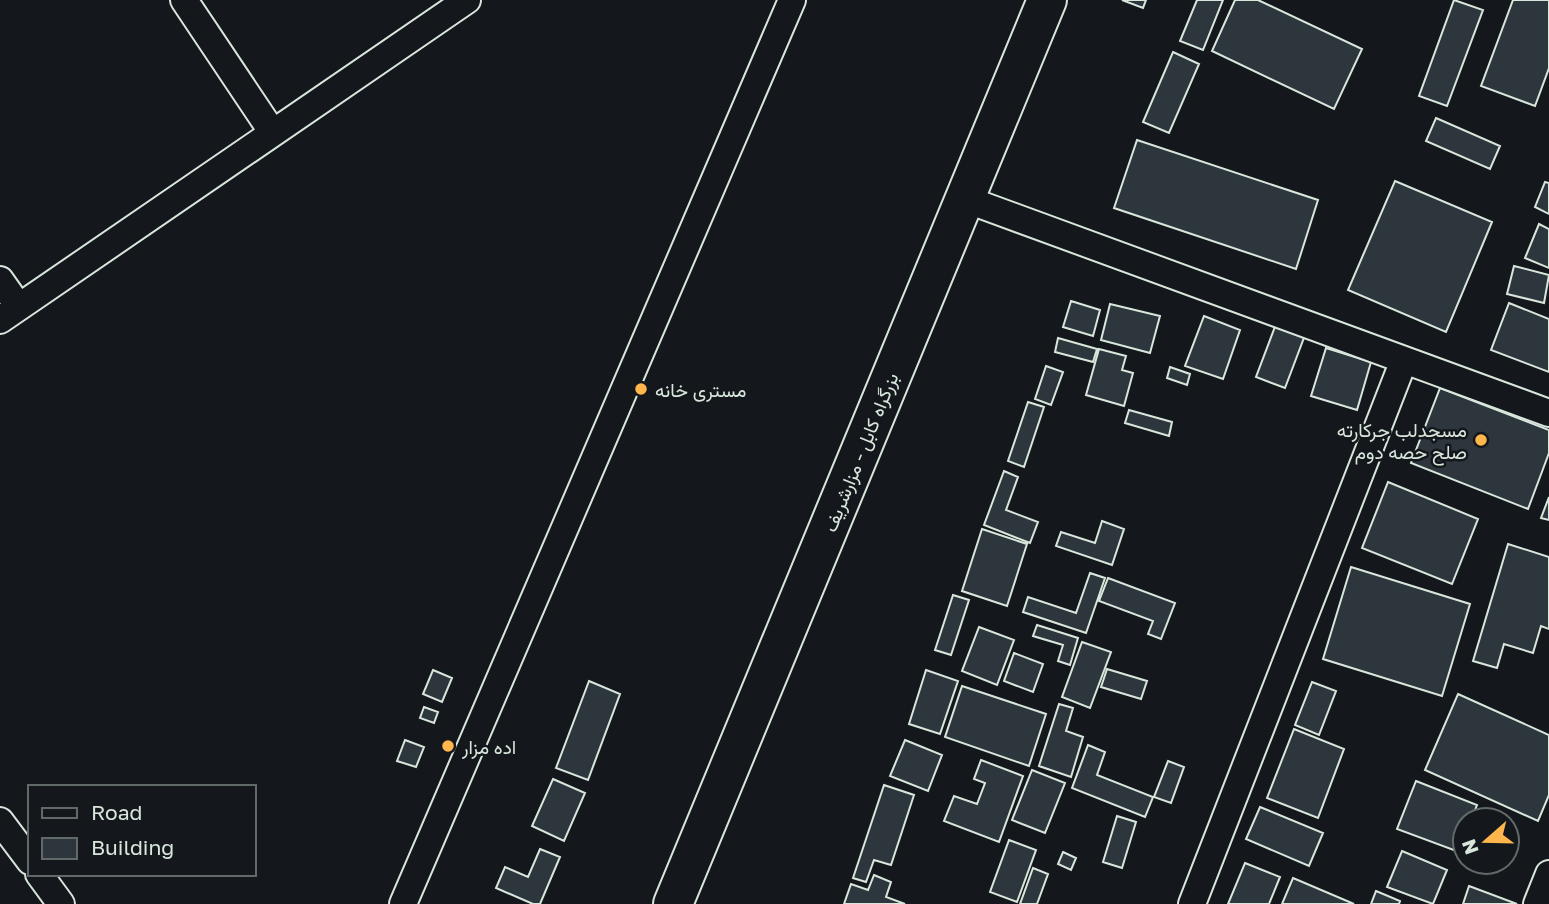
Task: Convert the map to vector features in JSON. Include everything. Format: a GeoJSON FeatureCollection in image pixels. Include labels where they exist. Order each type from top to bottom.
{"type":"FeatureCollection","features":[{"type":"Feature","properties":{"kind":"highway","name":"بزرگراه کابل - مزارشریف"},"geometry":{"type":"LineString","coordinates":[[673,904],[1047,0]]}},
{"type":"Feature","properties":{"kind":"street"},"geometry":{"type":"LineString","coordinates":[[184,0],[273,133]]}},
{"type":"Feature","properties":{"kind":"street"},"geometry":{"type":"LineString","coordinates":[[0,280],[9,314],[467,0]]}},
{"type":"Feature","properties":{"kind":"street"},"geometry":{"type":"LineString","coordinates":[[403,904],[792,0]]}},
{"type":"Feature","properties":{"kind":"street"},"geometry":{"type":"LineString","coordinates":[[965,199],[1549,413]]}},
{"type":"Feature","properties":{"kind":"street"},"geometry":{"type":"LineString","coordinates":[[1192,904],[1404,360]]}},
{"type":"Feature","properties":{"kind":"street"},"geometry":{"type":"LineString","coordinates":[[0,821],[28,858]]}},
{"type":"Feature","properties":{"kind":"street"},"geometry":{"type":"LineString","coordinates":[[1538,904],[1549,874]]}},
{"type":"Feature","properties":{"kind":"street"},"geometry":{"type":"LineString","coordinates":[[40,876],[61,904]]}},
{"type":"Feature","properties":{"kind":"building"},"geometry":{"type":"Polygon","coordinates":[[[1122,0],[1146,0],[1143,8],[1122,0]]]}},
{"type":"Feature","properties":{"kind":"building"},"geometry":{"type":"Polygon","coordinates":[[[1197,0],[1223,0],[1203,50],[1180,41],[1197,0]]]}},
{"type":"Feature","properties":{"kind":"building"},"geometry":{"type":"Polygon","coordinates":[[[1235,0],[1258,0],[1362,49],[1334,109],[1212,51],[1235,0]]]}},
{"type":"Feature","properties":{"kind":"building"},"geometry":{"type":"Polygon","coordinates":[[[1454,0],[1483,10],[1447,106],[1419,96],[1454,0]]]}},
{"type":"Feature","properties":{"kind":"building"},"geometry":{"type":"Polygon","coordinates":[[[1513,0],[1549,0],[1549,68],[1535,106],[1481,86],[1513,0]]]}},
{"type":"Feature","properties":{"kind":"building"},"geometry":{"type":"Polygon","coordinates":[[[1173,52],[1199,64],[1169,133],[1143,122],[1173,52]]]}},
{"type":"Feature","properties":{"kind":"building"},"geometry":{"type":"Polygon","coordinates":[[[1436,118],[1500,146],[1490,169],[1426,141],[1436,118]]]}},
{"type":"Feature","properties":{"kind":"building"},"geometry":{"type":"Polygon","coordinates":[[[1137,140],[1318,200],[1296,269],[1114,208],[1137,140]]]}},
{"type":"Feature","properties":{"kind":"building"},"geometry":{"type":"Polygon","coordinates":[[[1395,181],[1492,222],[1446,332],[1348,290],[1395,181]]]}},
{"type":"Feature","properties":{"kind":"building"},"geometry":{"type":"Polygon","coordinates":[[[1545,182],[1549,183],[1549,214],[1535,207],[1545,182]]]}},
{"type":"Feature","properties":{"kind":"building"},"geometry":{"type":"Polygon","coordinates":[[[1539,224],[1549,229],[1549,268],[1525,258],[1539,224]]]}},
{"type":"Feature","properties":{"kind":"building"},"geometry":{"type":"Polygon","coordinates":[[[1514,266],[1549,275],[1544,303],[1507,294],[1514,266]]]}},
{"type":"Feature","properties":{"kind":"building"},"geometry":{"type":"Polygon","coordinates":[[[1071,301],[1100,310],[1093,336],[1063,327],[1071,301]]]}},
{"type":"Feature","properties":{"kind":"building"},"geometry":{"type":"Polygon","coordinates":[[[1509,303],[1549,319],[1549,372],[1491,350],[1509,303]]]}},
{"type":"Feature","properties":{"kind":"building"},"geometry":{"type":"Polygon","coordinates":[[[1110,304],[1160,316],[1150,353],[1101,340],[1110,304]]]}},
{"type":"Feature","properties":{"kind":"building"},"geometry":{"type":"Polygon","coordinates":[[[1204,316],[1240,330],[1223,379],[1185,366],[1204,316]]]}},
{"type":"Feature","properties":{"kind":"building"},"geometry":{"type":"Polygon","coordinates":[[[1276,324],[1305,335],[1285,388],[1256,377],[1276,324]]]}},
{"type":"Feature","properties":{"kind":"building"},"geometry":{"type":"Polygon","coordinates":[[[1058,338],[1097,349],[1093,362],[1055,352],[1058,338]]]}},
{"type":"Feature","properties":{"kind":"building"},"geometry":{"type":"Polygon","coordinates":[[[1326,348],[1371,362],[1357,410],[1311,396],[1326,348]]]}},
{"type":"Feature","properties":{"kind":"building"},"geometry":{"type":"Polygon","coordinates":[[[1099,349],[1126,356],[1122,370],[1133,373],[1124,406],[1086,395],[1099,349]]]}},
{"type":"Feature","properties":{"kind":"building"},"geometry":{"type":"Polygon","coordinates":[[[1046,366],[1063,372],[1051,405],[1035,399],[1046,366]]]}},
{"type":"Feature","properties":{"kind":"building"},"geometry":{"type":"Polygon","coordinates":[[[1170,367],[1190,374],[1187,385],[1167,378],[1170,367]]]}},
{"type":"Feature","properties":{"kind":"building"},"geometry":{"type":"Polygon","coordinates":[[[1440,388],[1549,430],[1549,453],[1528,509],[1411,463],[1440,388]]]}},
{"type":"Feature","properties":{"kind":"building"},"geometry":{"type":"Polygon","coordinates":[[[1028,402],[1044,407],[1024,467],[1008,461],[1028,402]]]}},
{"type":"Feature","properties":{"kind":"building"},"geometry":{"type":"Polygon","coordinates":[[[1129,410],[1172,422],[1169,436],[1125,423],[1129,410]]]}},
{"type":"Feature","properties":{"kind":"building"},"geometry":{"type":"Polygon","coordinates":[[[1004,471],[1018,477],[1006,510],[1038,522],[1030,543],[984,525],[1004,471]]]}},
{"type":"Feature","properties":{"kind":"building"},"geometry":{"type":"Polygon","coordinates":[[[1388,482],[1478,519],[1452,584],[1362,548],[1388,482]]]}},
{"type":"Feature","properties":{"kind":"building"},"geometry":{"type":"Polygon","coordinates":[[[1549,497],[1549,520],[1541,518],[1549,497]]]}},
{"type":"Feature","properties":{"kind":"building"},"geometry":{"type":"Polygon","coordinates":[[[1102,521],[1124,529],[1112,565],[1056,546],[1061,532],[1095,543],[1102,521]]]}},
{"type":"Feature","properties":{"kind":"building"},"geometry":{"type":"Polygon","coordinates":[[[982,529],[1027,544],[1007,606],[962,591],[982,529]]]}},
{"type":"Feature","properties":{"kind":"building"},"geometry":{"type":"Polygon","coordinates":[[[1508,544],[1549,557],[1549,629],[1541,626],[1533,653],[1504,644],[1497,668],[1473,661],[1508,544]]]}},
{"type":"Feature","properties":{"kind":"building"},"geometry":{"type":"Polygon","coordinates":[[[1351,567],[1470,604],[1442,696],[1323,659],[1351,567]]]}},
{"type":"Feature","properties":{"kind":"building"},"geometry":{"type":"Polygon","coordinates":[[[1090,573],[1105,578],[1086,633],[1023,612],[1028,597],[1076,613],[1090,573]]]}},
{"type":"Feature","properties":{"kind":"building"},"geometry":{"type":"Polygon","coordinates":[[[1108,578],[1175,603],[1161,639],[1148,634],[1153,621],[1099,601],[1108,578]]]}},
{"type":"Feature","properties":{"kind":"building"},"geometry":{"type":"Polygon","coordinates":[[[953,595],[969,600],[951,655],[935,650],[953,595]]]}},
{"type":"Feature","properties":{"kind":"building"},"geometry":{"type":"Polygon","coordinates":[[[1037,625],[1078,638],[1070,665],[1058,661],[1063,645],[1033,636],[1037,625]]]}},
{"type":"Feature","properties":{"kind":"building"},"geometry":{"type":"Polygon","coordinates":[[[979,627],[1014,640],[997,685],[962,671],[979,627]]]}},
{"type":"Feature","properties":{"kind":"building"},"geometry":{"type":"Polygon","coordinates":[[[1082,642],[1111,652],[1090,708],[1062,697],[1082,642]]]}},
{"type":"Feature","properties":{"kind":"building"},"geometry":{"type":"Polygon","coordinates":[[[1014,653],[1043,664],[1033,692],[1004,681],[1014,653]]]}},
{"type":"Feature","properties":{"kind":"building"},"geometry":{"type":"Polygon","coordinates":[[[1107,669],[1147,681],[1141,699],[1101,687],[1107,669]]]}},
{"type":"Feature","properties":{"kind":"building"},"geometry":{"type":"Polygon","coordinates":[[[433,670],[452,678],[442,702],[423,694],[433,670]]]}},
{"type":"Feature","properties":{"kind":"building"},"geometry":{"type":"Polygon","coordinates":[[[926,670],[958,681],[940,734],[909,724],[926,670]]]}},
{"type":"Feature","properties":{"kind":"building"},"geometry":{"type":"Polygon","coordinates":[[[589,681],[620,694],[588,780],[556,768],[589,681]]]}},
{"type":"Feature","properties":{"kind":"building"},"geometry":{"type":"Polygon","coordinates":[[[1312,682],[1336,691],[1319,735],[1295,725],[1312,682]]]}},
{"type":"Feature","properties":{"kind":"building"},"geometry":{"type":"Polygon","coordinates":[[[962,686],[1046,714],[1029,766],[945,737],[962,686]]]}},
{"type":"Feature","properties":{"kind":"building"},"geometry":{"type":"Polygon","coordinates":[[[1458,694],[1549,735],[1549,795],[1538,821],[1521,813],[1521,806],[1505,806],[1425,770],[1458,694]]]}},
{"type":"Feature","properties":{"kind":"building"},"geometry":{"type":"Polygon","coordinates":[[[1059,704],[1073,708],[1066,731],[1083,737],[1071,777],[1039,766],[1059,704]]]}},
{"type":"Feature","properties":{"kind":"building"},"geometry":{"type":"Polygon","coordinates":[[[424,707],[438,712],[434,723],[420,718],[424,707]]]}},
{"type":"Feature","properties":{"kind":"building"},"geometry":{"type":"Polygon","coordinates":[[[1294,729],[1344,749],[1318,818],[1267,798],[1294,729]]]}},
{"type":"Feature","properties":{"kind":"building"},"geometry":{"type":"Polygon","coordinates":[[[405,740],[424,747],[416,767],[397,761],[405,740]]]}},
{"type":"Feature","properties":{"kind":"building"},"geometry":{"type":"Polygon","coordinates":[[[905,740],[942,755],[928,791],[890,776],[905,740]]]}},
{"type":"Feature","properties":{"kind":"building"},"geometry":{"type":"Polygon","coordinates":[[[1088,745],[1105,752],[1097,775],[1153,797],[1145,817],[1072,788],[1088,745]]]}},
{"type":"Feature","properties":{"kind":"building"},"geometry":{"type":"Polygon","coordinates":[[[981,760],[1023,776],[999,842],[944,821],[954,796],[977,804],[985,783],[974,779],[981,760]]]}},
{"type":"Feature","properties":{"kind":"building"},"geometry":{"type":"Polygon","coordinates":[[[1168,761],[1184,767],[1171,803],[1154,797],[1168,761]]]}},
{"type":"Feature","properties":{"kind":"building"},"geometry":{"type":"Polygon","coordinates":[[[1032,770],[1065,783],[1045,833],[1012,820],[1032,770]]]}},
{"type":"Feature","properties":{"kind":"building"},"geometry":{"type":"Polygon","coordinates":[[[553,779],[585,793],[564,841],[532,826],[553,779]]]}},
{"type":"Feature","properties":{"kind":"building"},"geometry":{"type":"Polygon","coordinates":[[[1416,781],[1477,805],[1451,806],[1451,849],[1397,829],[1416,781]]]}},
{"type":"Feature","properties":{"kind":"building"},"geometry":{"type":"Polygon","coordinates":[[[884,785],[914,795],[891,865],[874,860],[866,882],[853,878],[884,785]]]}},
{"type":"Feature","properties":{"kind":"building"},"geometry":{"type":"Polygon","coordinates":[[[1260,807],[1323,833],[1309,866],[1246,839],[1260,807]]]}},
{"type":"Feature","properties":{"kind":"building"},"geometry":{"type":"Polygon","coordinates":[[[1117,816],[1136,822],[1122,868],[1103,862],[1117,816]]]}},
{"type":"Feature","properties":{"kind":"building"},"geometry":{"type":"Polygon","coordinates":[[[1009,840],[1036,850],[1017,902],[990,892],[1009,840]]]}},
{"type":"Feature","properties":{"kind":"building"},"geometry":{"type":"Polygon","coordinates":[[[540,849],[560,857],[540,904],[533,904],[496,888],[505,867],[528,877],[540,849]]]}},
{"type":"Feature","properties":{"kind":"building"},"geometry":{"type":"Polygon","coordinates":[[[1402,851],[1447,870],[1433,904],[1387,887],[1402,851]]]}},
{"type":"Feature","properties":{"kind":"building"},"geometry":{"type":"Polygon","coordinates":[[[1063,852],[1076,858],[1071,870],[1058,864],[1063,852]]]}},
{"type":"Feature","properties":{"kind":"building"},"geometry":{"type":"Polygon","coordinates":[[[1245,863],[1280,877],[1269,904],[1228,904],[1245,863]]]}},
{"type":"Feature","properties":{"kind":"building"},"geometry":{"type":"Polygon","coordinates":[[[1033,868],[1048,874],[1037,904],[1020,904],[1033,868]]]}},
{"type":"Feature","properties":{"kind":"building"},"geometry":{"type":"Polygon","coordinates":[[[874,875],[891,882],[886,897],[905,904],[844,904],[851,884],[868,890],[874,875]]]}},
{"type":"Feature","properties":{"kind":"building"},"geometry":{"type":"Polygon","coordinates":[[[1293,878],[1354,904],[1282,904],[1293,878]]]}},
{"type":"Feature","properties":{"kind":"building"},"geometry":{"type":"Polygon","coordinates":[[[1469,886],[1517,904],[1463,904],[1469,886]]]}},
{"type":"Feature","properties":{"kind":"building"},"geometry":{"type":"Polygon","coordinates":[[[1376,891],[1400,901],[1399,904],[1371,904],[1376,891]]]}},
{"type":"Feature","properties":{"kind":"place","name":"مستری خانه"},"geometry":{"type":"Point","coordinates":[641,389]}},
{"type":"Feature","properties":{"kind":"place","name":"مسجدلب جرکارته صلح حصه دوم"},"geometry":{"type":"Point","coordinates":[1481,440]}},
{"type":"Feature","properties":{"kind":"place","name":"اده مزار"},"geometry":{"type":"Point","coordinates":[448,746]}}]}
